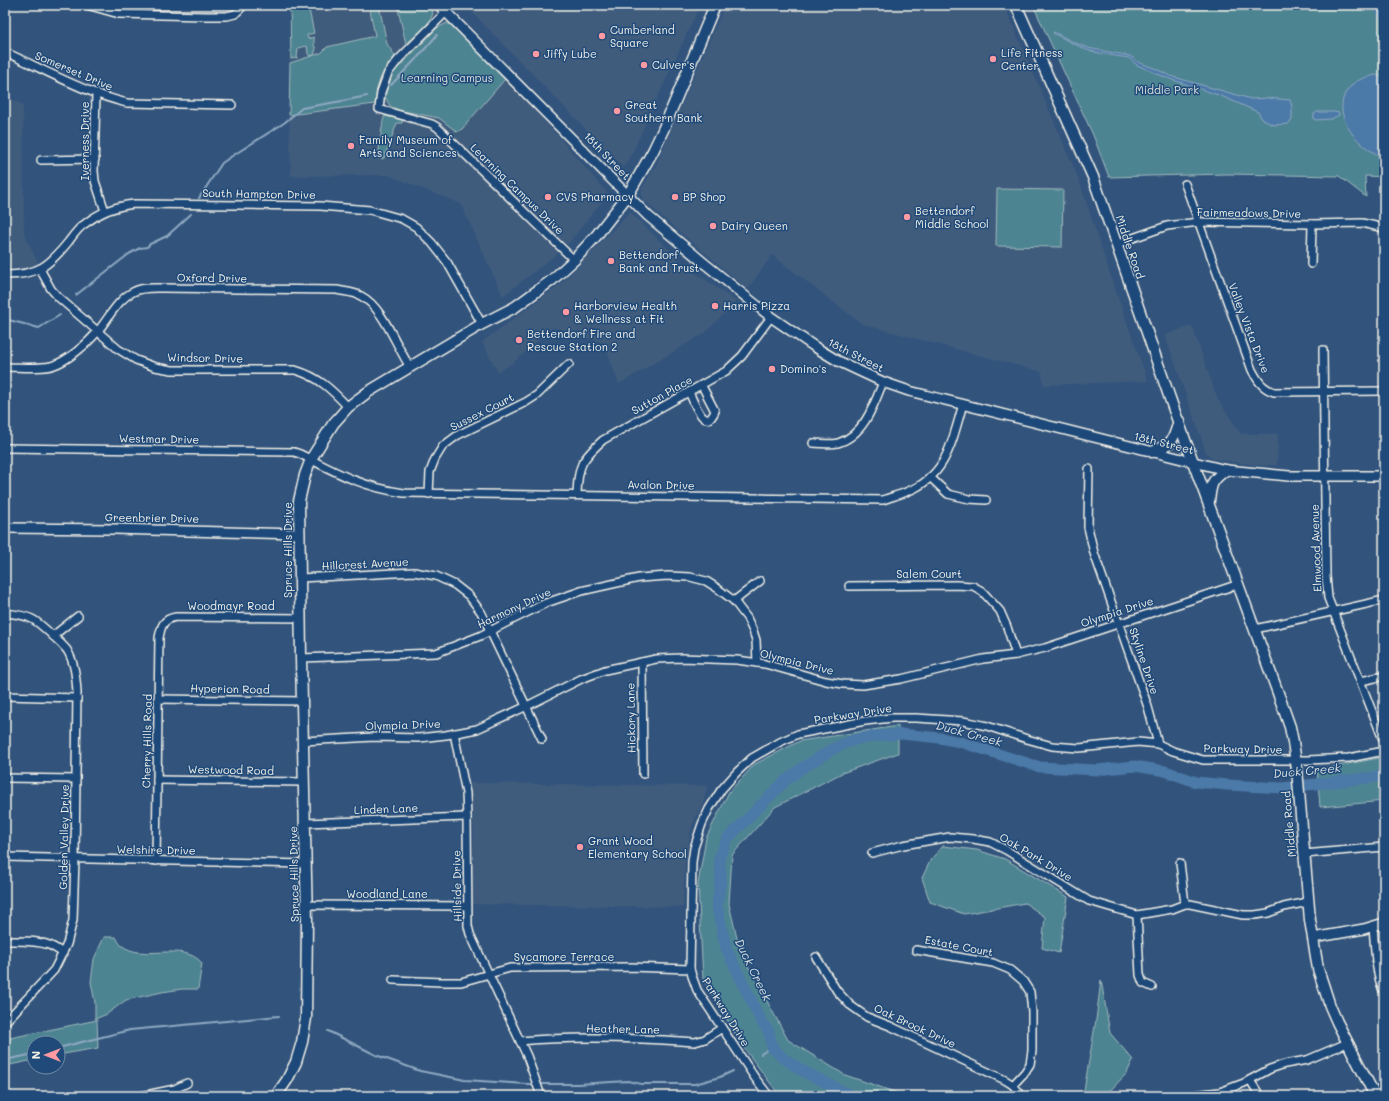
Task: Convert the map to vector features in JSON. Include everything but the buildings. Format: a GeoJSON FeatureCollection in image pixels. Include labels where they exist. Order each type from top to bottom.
{"type":"FeatureCollection","features":[{"type":"Feature","properties":{"kind":"main road","name":"Spruce Hills Drive"},"geometry":{"type":"LineString","coordinates":[[276,1096],[287,1080],[296,1062],[302,1042],[306,1018],[306,864],[300,618],[299,501],[311,459],[333,424],[348,407],[368,392],[522,302],[552,280],[574,260],[596,236],[628,195],[645,167],[663,130],[715,5]]}},
{"type":"Feature","properties":{"kind":"main road","name":"Middle Road"},"geometry":{"type":"LineString","coordinates":[[1016,5],[1082,151],[1117,245],[1178,421],[1239,584],[1290,727],[1296,764],[1308,902],[1318,969],[1330,1006],[1347,1043],[1375,1096]]}},
{"type":"Feature","properties":{"kind":"main road"},"geometry":{"type":"LineString","coordinates":[[1152,452],[1166,447],[1169,444],[1174,438],[1178,421]]}},
{"type":"Feature","properties":{"kind":"main road"},"geometry":{"type":"LineString","coordinates":[[1208,503],[1210,486],[1212,482],[1226,470]]}},
{"type":"Feature","properties":{"kind":"street"},"geometry":{"type":"LineString","coordinates":[[87,5],[119,14],[227,16],[235,14],[244,5]]}},
{"type":"Feature","properties":{"kind":"street"},"geometry":{"type":"LineString","coordinates":[[443,8],[453,5]]}},
{"type":"Feature","properties":{"kind":"street","name":"18th Street"},"geometry":{"type":"LineString","coordinates":[[443,8],[648,216],[692,254],[771,317],[838,361],[883,382],[909,391],[1226,470],[1272,476],[1384,476]]}},
{"type":"Feature","properties":{"kind":"street","name":"Learning Campus Drive"},"geometry":{"type":"LineString","coordinates":[[443,8],[388,73],[381,92],[379,109],[432,124],[437,127],[574,260]]}},
{"type":"Feature","properties":{"kind":"street","name":"Somerset Drive"},"geometry":{"type":"LineString","coordinates":[[5,52],[115,100],[133,103],[232,105]]}},
{"type":"Feature","properties":{"kind":"street","name":"Iverness Drive"},"geometry":{"type":"LineString","coordinates":[[96,93],[95,181],[105,211]]}},
{"type":"Feature","properties":{"kind":"street"},"geometry":{"type":"LineString","coordinates":[[41,160],[95,159]]}},
{"type":"Feature","properties":{"kind":"street","name":"Valley Vista Drive"},"geometry":{"type":"LineString","coordinates":[[1184,184],[1252,370],[1259,383],[1263,387],[1274,392],[1384,391]]}},
{"type":"Feature","properties":{"kind":"street","name":"South Hampton Drive"},"geometry":{"type":"LineString","coordinates":[[5,275],[27,274],[40,269],[56,256],[77,230],[85,223],[105,211],[120,205],[320,206],[370,210],[402,219],[416,227],[432,243],[447,262],[482,324]]}},
{"type":"Feature","properties":{"kind":"street","name":"Fairmeadows Drive"},"geometry":{"type":"LineString","coordinates":[[1117,245],[1167,226],[1199,222],[1312,224],[1362,223],[1384,228]]}},
{"type":"Feature","properties":{"kind":"street"},"geometry":{"type":"LineString","coordinates":[[1311,264],[1312,224]]}},
{"type":"Feature","properties":{"kind":"street","name":"Windsor Drive"},"geometry":{"type":"LineString","coordinates":[[40,269],[50,289],[58,297],[118,349],[136,360],[155,367],[172,370],[295,370],[308,373],[325,384],[348,407]]}},
{"type":"Feature","properties":{"kind":"street","name":"Oxford Drive"},"geometry":{"type":"LineString","coordinates":[[5,367],[51,366],[59,363],[70,356],[98,331],[116,306],[132,292],[144,289],[164,288],[337,290],[353,293],[362,296],[371,302],[381,314],[410,367]]}},
{"type":"Feature","properties":{"kind":"street","name":"Sutton Place"},"geometry":{"type":"LineString","coordinates":[[577,494],[579,472],[587,454],[603,440],[702,386],[726,371],[741,358],[771,317]]}},
{"type":"Feature","properties":{"kind":"street","name":"Elmwood Avenue"},"geometry":{"type":"LineString","coordinates":[[1323,350],[1326,576],[1328,598],[1384,742]]}},
{"type":"Feature","properties":{"kind":"street","name":"Sussex Court"},"geometry":{"type":"LineString","coordinates":[[429,494],[430,472],[435,459],[443,446],[458,435],[526,402],[537,395],[569,364]]}},
{"type":"Feature","properties":{"kind":"street"},"geometry":{"type":"LineString","coordinates":[[813,442],[837,443],[848,438],[862,425],[872,411],[883,382]]}},
{"type":"Feature","properties":{"kind":"street"},"geometry":{"type":"LineString","coordinates":[[689,392],[700,416],[704,418],[713,416],[715,411],[702,386]]}},
{"type":"Feature","properties":{"kind":"street","name":"Avalon Drive"},"geometry":{"type":"LineString","coordinates":[[311,459],[340,475],[366,485],[404,493],[577,494],[883,500],[908,492],[938,471],[948,454],[963,404]]}},
{"type":"Feature","properties":{"kind":"street","name":"Westmar Drive"},"geometry":{"type":"LineString","coordinates":[[5,448],[294,452],[311,459]]}},
{"type":"Feature","properties":{"kind":"street","name":"Skyline Drive"},"geometry":{"type":"LineString","coordinates":[[1089,469],[1088,527],[1094,553],[1148,707],[1158,744]]}},
{"type":"Feature","properties":{"kind":"street"},"geometry":{"type":"LineString","coordinates":[[930,477],[948,494],[969,499],[986,500]]}},
{"type":"Feature","properties":{"kind":"street","name":"Greenbrier Drive"},"geometry":{"type":"LineString","coordinates":[[5,528],[114,529],[299,534]]}},
{"type":"Feature","properties":{"kind":"street","name":"Hillcrest Avenue"},"geometry":{"type":"LineString","coordinates":[[300,578],[414,572],[436,576],[455,585],[469,596],[481,612],[542,739]]}},
{"type":"Feature","properties":{"kind":"street","name":"Harmony Drive"},"geometry":{"type":"LineString","coordinates":[[301,658],[436,653],[491,631],[546,603],[581,591],[639,578],[690,576],[706,581],[734,601],[747,618],[753,631],[756,640],[757,663]]}},
{"type":"Feature","properties":{"kind":"street"},"geometry":{"type":"LineString","coordinates":[[734,601],[760,581]]}},
{"type":"Feature","properties":{"kind":"street","name":"Olympia Drive"},"geometry":{"type":"LineString","coordinates":[[303,741],[374,737],[418,738],[454,734],[477,729],[581,679],[605,670],[656,659],[682,658],[737,660],[765,664],[826,681],[843,684],[863,685],[901,679],[983,659],[1016,655],[1045,648],[1239,584]]}},
{"type":"Feature","properties":{"kind":"street","name":"Salem Court"},"geometry":{"type":"LineString","coordinates":[[849,586],[973,586],[982,591],[1000,611],[1016,655]]}},
{"type":"Feature","properties":{"kind":"street"},"geometry":{"type":"LineString","coordinates":[[1255,629],[1384,600]]}},
{"type":"Feature","properties":{"kind":"street","name":"Golden Valley Drive"},"geometry":{"type":"LineString","coordinates":[[5,613],[18,614],[34,619],[67,650],[75,671],[77,698],[73,920],[67,944],[54,970],[5,1022]]}},
{"type":"Feature","properties":{"kind":"street"},"geometry":{"type":"LineString","coordinates":[[53,636],[78,616]]}},
{"type":"Feature","properties":{"kind":"street","name":"Woodmayr Road"},"geometry":{"type":"LineString","coordinates":[[164,623],[169,618],[176,617],[300,618]]}},
{"type":"Feature","properties":{"kind":"street","name":"Cherry Hills Road"},"geometry":{"type":"LineString","coordinates":[[156,861],[159,638],[160,630],[164,623]]}},
{"type":"Feature","properties":{"kind":"street","name":"Hickory Lane"},"geometry":{"type":"LineString","coordinates":[[642,662],[643,774]]}},
{"type":"Feature","properties":{"kind":"street"},"geometry":{"type":"LineString","coordinates":[[1361,681],[1384,676]]}},
{"type":"Feature","properties":{"kind":"street"},"geometry":{"type":"LineString","coordinates":[[5,696],[77,698]]}},
{"type":"Feature","properties":{"kind":"street","name":"Hyperion Road"},"geometry":{"type":"LineString","coordinates":[[158,699],[302,701]]}},
{"type":"Feature","properties":{"kind":"street","name":"Parkway Drive"},"geometry":{"type":"LineString","coordinates":[[769,1096],[754,1078],[697,990],[692,976],[690,969],[692,862],[694,848],[702,824],[709,808],[721,790],[752,758],[780,742],[798,734],[825,728],[865,721],[900,718],[969,722],[1052,746],[1078,748],[1138,742],[1158,744],[1173,751],[1203,760],[1296,764],[1349,758],[1384,751]]}},
{"type":"Feature","properties":{"kind":"street","name":"Hillside Drive"},"geometry":{"type":"LineString","coordinates":[[454,734],[465,788],[467,817],[468,926],[470,934],[488,974],[527,1056],[541,1096]]}},
{"type":"Feature","properties":{"kind":"street"},"geometry":{"type":"LineString","coordinates":[[5,778],[76,779]]}},
{"type":"Feature","properties":{"kind":"street","name":"Westwood Road"},"geometry":{"type":"LineString","coordinates":[[157,780],[304,782]]}},
{"type":"Feature","properties":{"kind":"street","name":"Linden Lane"},"geometry":{"type":"LineString","coordinates":[[305,823],[467,817]]}},
{"type":"Feature","properties":{"kind":"street","name":"Oak Park Drive"},"geometry":{"type":"LineString","coordinates":[[872,853],[903,845],[950,837],[990,842],[1006,850],[1089,901],[1137,915],[1172,909],[1185,904],[1243,915],[1255,915],[1308,902]]}},
{"type":"Feature","properties":{"kind":"street"},"geometry":{"type":"LineString","coordinates":[[1304,854],[1384,847]]}},
{"type":"Feature","properties":{"kind":"street","name":"Welshire Drive"},"geometry":{"type":"LineString","coordinates":[[5,857],[306,864]]}},
{"type":"Feature","properties":{"kind":"street"},"geometry":{"type":"LineString","coordinates":[[1180,863],[1185,904]]}},
{"type":"Feature","properties":{"kind":"street","name":"Woodland Lane"},"geometry":{"type":"LineString","coordinates":[[306,905],[467,906]]}},
{"type":"Feature","properties":{"kind":"street"},"geometry":{"type":"LineString","coordinates":[[1137,915],[1140,975],[1143,982],[1152,988]]}},
{"type":"Feature","properties":{"kind":"street"},"geometry":{"type":"LineString","coordinates":[[1313,938],[1384,924]]}},
{"type":"Feature","properties":{"kind":"street"},"geometry":{"type":"LineString","coordinates":[[1373,926],[1376,964],[1384,993]]}},
{"type":"Feature","properties":{"kind":"street"},"geometry":{"type":"LineString","coordinates":[[5,941],[42,943],[49,945],[63,953]]}},
{"type":"Feature","properties":{"kind":"street","name":"Estate Court"},"geometry":{"type":"LineString","coordinates":[[916,950],[993,963],[1010,970],[1023,981],[1030,992],[1032,1012],[1032,1051],[1030,1064],[1013,1085]]}},
{"type":"Feature","properties":{"kind":"street","name":"Oak Brook Drive"},"geometry":{"type":"LineString","coordinates":[[816,957],[837,991],[850,1005],[867,1017],[890,1026],[1005,1080],[1013,1085],[1022,1096]]}},
{"type":"Feature","properties":{"kind":"street","name":"Sycamore Terrace"},"geometry":{"type":"LineString","coordinates":[[393,980],[461,982],[510,968],[629,967],[690,969]]}},
{"type":"Feature","properties":{"kind":"street","name":"Heather Lane"},"geometry":{"type":"LineString","coordinates":[[520,1041],[543,1039],[598,1039],[696,1042],[705,1039],[722,1028]]}},
{"type":"Feature","properties":{"kind":"street"},"geometry":{"type":"LineString","coordinates":[[1185,1096],[1220,1092],[1250,1080],[1270,1069],[1285,1064],[1307,1060],[1347,1043]]}},
{"type":"Feature","properties":{"kind":"street"},"geometry":{"type":"LineString","coordinates":[[1250,1080],[1260,1096]]}},
{"type":"Feature","properties":{"kind":"street"},"geometry":{"type":"LineString","coordinates":[[140,1096],[175,1089],[187,1083]]}},
{"type":"Feature","properties":{"kind":"shaded area"},"geometry":{"type":"Polygon","coordinates":[[[290,5],[430,5],[512,86],[608,194],[567,245],[504,185],[498,192],[558,253],[503,296],[461,204],[388,175],[291,176],[289,115],[290,5]]]}},
{"type":"Feature","properties":{"kind":"shaded area"},"geometry":{"type":"Polygon","coordinates":[[[465,5],[700,5],[624,168],[465,5]]]}},
{"type":"Feature","properties":{"kind":"shaded area","name":"Bettendorf Middle School"},"geometry":{"type":"Polygon","coordinates":[[[725,5],[1004,5],[1079,180],[1118,298],[1148,381],[1043,385],[1042,372],[862,324],[772,255],[748,289],[661,216],[642,198],[642,188],[656,165],[725,5]]]}},
{"type":"Feature","properties":{"kind":"shaded area"},"geometry":{"type":"Polygon","coordinates":[[[1054,32],[1088,48],[1130,56],[1138,62],[1170,76],[1251,99],[1267,98],[1290,100],[1292,107],[1292,120],[1288,124],[1274,125],[1262,119],[1258,112],[1221,96],[1167,78],[1137,65],[1129,58],[1087,50],[1053,33],[1054,32]]]}},
{"type":"Feature","properties":{"kind":"shaded area"},"geometry":{"type":"Polygon","coordinates":[[[1376,75],[1384,77],[1384,157],[1374,153],[1356,138],[1348,128],[1342,107],[1344,96],[1353,84],[1362,79],[1376,75]]]}},
{"type":"Feature","properties":{"kind":"shaded area"},"geometry":{"type":"Polygon","coordinates":[[[5,96],[23,105],[24,233],[38,263],[27,268],[5,268],[5,96]]]}},
{"type":"Feature","properties":{"kind":"shaded area"},"geometry":{"type":"Polygon","coordinates":[[[1317,112],[1334,112],[1339,113],[1339,115],[1331,119],[1316,120],[1314,119],[1314,114],[1317,112]]]}},
{"type":"Feature","properties":{"kind":"shaded area"},"geometry":{"type":"Polygon","coordinates":[[[630,212],[688,268],[736,301],[705,333],[619,384],[604,343],[553,327],[514,362],[498,372],[482,342],[562,283],[630,212]]]}},
{"type":"Feature","properties":{"kind":"shaded area"},"geometry":{"type":"Polygon","coordinates":[[[1192,326],[1218,400],[1241,434],[1278,434],[1277,465],[1256,465],[1212,459],[1206,452],[1165,335],[1192,326]]]}},
{"type":"Feature","properties":{"kind":"shaded area","name":"Grant Wood Elementary School"},"geometry":{"type":"Polygon","coordinates":[[[470,783],[707,786],[704,800],[692,826],[685,861],[683,907],[472,904],[474,833],[470,783]]]}},
{"type":"Feature","properties":{"kind":"green space"},"geometry":{"type":"Polygon","coordinates":[[[290,5],[308,5],[314,33],[307,35],[308,39],[314,37],[314,45],[316,49],[314,55],[310,56],[308,54],[307,46],[298,48],[297,58],[291,59],[290,5]]]}},
{"type":"Feature","properties":{"kind":"green space","name":"Learning Campus"},"geometry":{"type":"Polygon","coordinates":[[[369,5],[379,5],[387,44],[395,56],[380,78],[375,104],[289,115],[290,63],[321,53],[327,47],[375,36],[369,5]]]}},
{"type":"Feature","properties":{"kind":"green space"},"geometry":{"type":"Polygon","coordinates":[[[397,5],[431,5],[433,10],[429,21],[420,32],[406,44],[397,5]]]}},
{"type":"Feature","properties":{"kind":"green space","name":"Middle Park"},"geometry":{"type":"Polygon","coordinates":[[[1033,5],[1384,5],[1384,177],[1365,176],[1366,197],[1339,176],[1227,174],[1109,177],[1093,135],[1033,5]]]}},
{"type":"Feature","properties":{"kind":"green space","name":"Learning Campus"},"geometry":{"type":"Polygon","coordinates":[[[447,23],[453,26],[505,79],[462,129],[457,132],[439,118],[398,110],[390,106],[385,97],[390,76],[437,28],[447,23]]]}},
{"type":"Feature","properties":{"kind":"green space"},"geometry":{"type":"Polygon","coordinates":[[[385,116],[403,120],[402,123],[397,123],[384,158],[382,159],[378,158],[383,120],[385,116]]]}},
{"type":"Feature","properties":{"kind":"green space"},"geometry":{"type":"Polygon","coordinates":[[[997,189],[1063,190],[1062,247],[996,246],[997,189]]]}},
{"type":"Feature","properties":{"kind":"green space"},"geometry":{"type":"Polygon","coordinates":[[[898,726],[898,753],[842,773],[775,807],[732,855],[729,904],[740,951],[788,1040],[845,1075],[906,1096],[780,1096],[744,1048],[703,979],[698,884],[706,838],[729,792],[755,764],[800,741],[898,726]]]}},
{"type":"Feature","properties":{"kind":"green space"},"geometry":{"type":"Polygon","coordinates":[[[1384,757],[1384,801],[1320,807],[1317,770],[1384,757]]]}},
{"type":"Feature","properties":{"kind":"green space"},"geometry":{"type":"Polygon","coordinates":[[[943,846],[977,850],[1005,859],[1068,897],[1059,953],[1042,948],[1045,917],[1025,903],[964,914],[930,902],[922,878],[931,859],[943,846]]]}},
{"type":"Feature","properties":{"kind":"green space"},"geometry":{"type":"Polygon","coordinates":[[[104,937],[116,937],[121,945],[130,950],[151,953],[184,953],[194,956],[202,963],[198,989],[182,989],[162,992],[126,1000],[107,1014],[95,1019],[95,1003],[91,982],[94,959],[104,937]]]}},
{"type":"Feature","properties":{"kind":"green space"},"geometry":{"type":"Polygon","coordinates":[[[1101,980],[1110,1033],[1133,1060],[1127,1073],[1105,1096],[1083,1096],[1096,1020],[1101,980]]]}},
{"type":"Feature","properties":{"kind":"green space"},"geometry":{"type":"Polygon","coordinates":[[[97,1020],[98,1048],[66,1054],[66,1035],[26,1035],[26,1062],[5,1066],[5,1039],[97,1020]]]}},
{"type":"Feature","properties":{"kind":"waterway","name":"Duck Creek"},"geometry":{"type":"LineString","coordinates":[[1378,5],[1384,15]]}},
{"type":"Feature","properties":{"kind":"waterway"},"geometry":{"type":"LineString","coordinates":[[391,85],[437,35]]}},
{"type":"Feature","properties":{"kind":"waterway"},"geometry":{"type":"LineString","coordinates":[[199,198],[222,163],[284,123],[302,108],[367,96]]}},
{"type":"Feature","properties":{"kind":"waterway"},"geometry":{"type":"LineString","coordinates":[[76,295],[129,254],[140,248],[147,247],[167,236],[191,214]]}},
{"type":"Feature","properties":{"kind":"waterway"},"geometry":{"type":"LineString","coordinates":[[5,319],[39,328],[60,315]]}},
{"type":"Feature","properties":{"kind":"waterway","name":"Duck Creek"},"geometry":{"type":"LineString","coordinates":[[852,1096],[801,1070],[782,1057],[772,1047],[769,1032],[761,1021],[726,948],[717,906],[721,876],[719,858],[727,839],[786,780],[802,768],[838,746],[857,739],[901,734],[940,738],[960,742],[1040,767],[1097,770],[1135,766],[1165,771],[1196,782],[1227,785],[1282,788],[1384,776]]}},
{"type":"Feature","properties":{"kind":"waterway"},"geometry":{"type":"LineString","coordinates":[[66,1046],[130,1030],[279,1016]]}},
{"type":"Feature","properties":{"kind":"waterway"},"geometry":{"type":"LineString","coordinates":[[328,1031],[376,1055],[420,1071],[465,1080],[526,1084],[578,1084],[628,1081],[641,1084],[695,1084],[720,1077],[733,1071]]}},
{"type":"Feature","properties":{"kind":"waterway"},"geometry":{"type":"LineString","coordinates":[[761,1054],[772,1047]]}},
{"type":"Feature","properties":{"kind":"waterway"},"geometry":{"type":"LineString","coordinates":[[5,1060],[26,1056]]}},
{"type":"Feature","properties":{"kind":"place","name":"Cumberland Square"},"geometry":{"type":"Point","coordinates":[602,36]}},
{"type":"Feature","properties":{"kind":"place","name":"Jiffy Lube"},"geometry":{"type":"Point","coordinates":[536,54]}},
{"type":"Feature","properties":{"kind":"place","name":"Life Fitness Center"},"geometry":{"type":"Point","coordinates":[993,59]}},
{"type":"Feature","properties":{"kind":"place","name":"Culver's"},"geometry":{"type":"Point","coordinates":[644,65]}},
{"type":"Feature","properties":{"kind":"place","name":"Great Southern Bank"},"geometry":{"type":"Point","coordinates":[617,111]}},
{"type":"Feature","properties":{"kind":"place","name":"Family Museum of Arts and Sciences"},"geometry":{"type":"Point","coordinates":[351,146]}},
{"type":"Feature","properties":{"kind":"place","name":"CVS Pharmacy"},"geometry":{"type":"Point","coordinates":[548,197]}},
{"type":"Feature","properties":{"kind":"place","name":"BP Shop"},"geometry":{"type":"Point","coordinates":[675,197]}},
{"type":"Feature","properties":{"kind":"place","name":"Bettendorf Middle School"},"geometry":{"type":"Point","coordinates":[907,217]}},
{"type":"Feature","properties":{"kind":"place","name":"Dairy Queen"},"geometry":{"type":"Point","coordinates":[713,226]}},
{"type":"Feature","properties":{"kind":"place","name":"Bettendorf Bank and Trust"},"geometry":{"type":"Point","coordinates":[611,261]}},
{"type":"Feature","properties":{"kind":"place","name":"Harris Pizza"},"geometry":{"type":"Point","coordinates":[715,306]}},
{"type":"Feature","properties":{"kind":"place","name":"Harborview Health & Wellness at Fit"},"geometry":{"type":"Point","coordinates":[566,312]}},
{"type":"Feature","properties":{"kind":"place","name":"Bettendorf Fire and Rescue Station 2"},"geometry":{"type":"Point","coordinates":[519,340]}},
{"type":"Feature","properties":{"kind":"place","name":"Domino's"},"geometry":{"type":"Point","coordinates":[772,369]}},
{"type":"Feature","properties":{"kind":"place","name":"Grant Wood Elementary School"},"geometry":{"type":"Point","coordinates":[580,847]}}]}
